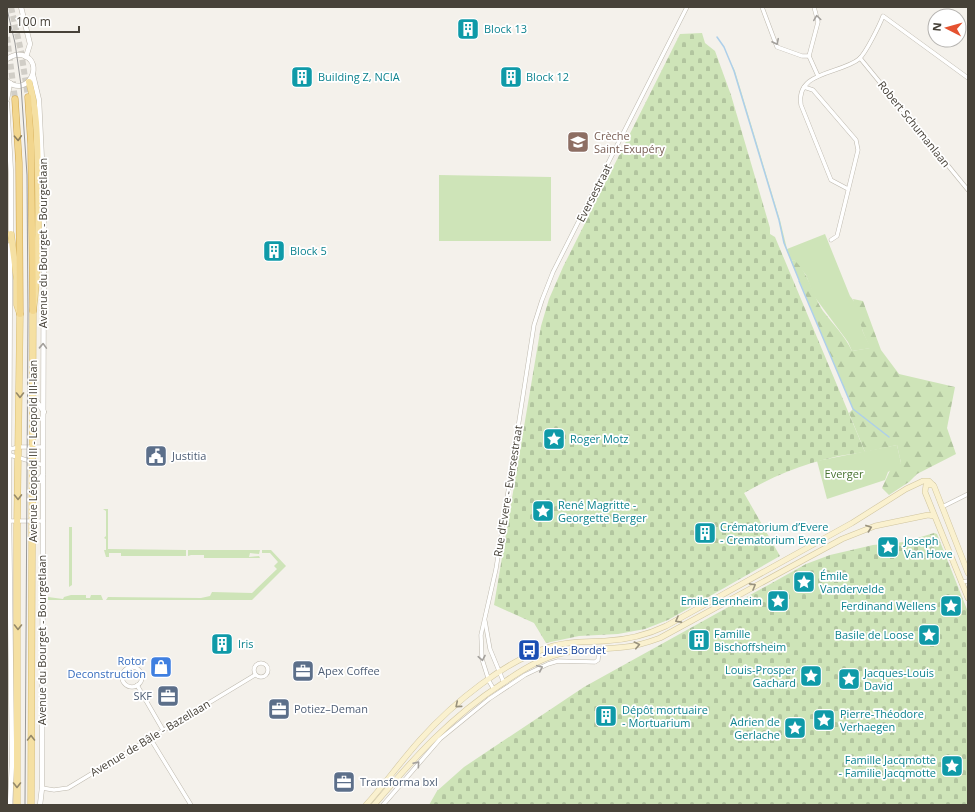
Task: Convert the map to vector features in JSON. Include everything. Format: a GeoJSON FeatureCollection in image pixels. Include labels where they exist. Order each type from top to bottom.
{"type":"FeatureCollection","features":[{"type":"Feature","properties":{"kind":"highway","name":"Avenue Léopold III - Leopold III-laan"},"geometry":{"type":"LineString","coordinates":[[28,97],[32,174],[34,311]]}},
{"type":"Feature","properties":{"kind":"highway","name":"Avenue Léopold III - Leopold III-laan"},"geometry":{"type":"LineString","coordinates":[[15,99],[19,163],[20,314]]}},
{"type":"Feature","properties":{"kind":"main road"},"geometry":{"type":"LineString","coordinates":[[29,82],[34,98],[38,176],[38,258],[34,311]]}},
{"type":"Feature","properties":{"kind":"main road"},"geometry":{"type":"LineString","coordinates":[[11,234],[17,280],[16,305],[20,314]]}},
{"type":"Feature","properties":{"kind":"main road","name":"Avenue Léopold III - Leopold III-laan"},"geometry":{"type":"LineString","coordinates":[[31,805],[34,311]]}},
{"type":"Feature","properties":{"kind":"main road","name":"Avenue Léopold III - Leopold III-laan"},"geometry":{"type":"LineString","coordinates":[[17,805],[20,314]]}},
{"type":"Feature","properties":{"kind":"main road"},"geometry":{"type":"LineString","coordinates":[[366,805],[411,750],[439,720],[498,674],[526,656],[568,643],[640,636],[666,626],[852,523],[919,483],[927,481],[934,486],[968,573]]}},
{"type":"Feature","properties":{"kind":"main road"},"geometry":{"type":"LineString","coordinates":[[934,486],[928,485],[924,488],[968,598]]}},
{"type":"Feature","properties":{"kind":"main road"},"geometry":{"type":"LineString","coordinates":[[374,805],[429,742],[464,709],[493,688],[534,664],[551,656],[574,651],[627,647],[660,638],[816,552],[861,531],[892,522],[928,515],[934,516]]}},
{"type":"Feature","properties":{"kind":"main road"},"geometry":{"type":"LineString","coordinates":[[943,535],[951,531]]}},
{"type":"Feature","properties":{"kind":"street"},"geometry":{"type":"LineString","coordinates":[[7,59],[14,55],[20,54],[26,57],[30,44],[21,7]]}},
{"type":"Feature","properties":{"kind":"street","name":"Eversestraat"},"geometry":{"type":"LineString","coordinates":[[528,363],[535,321],[548,285],[687,7]]}},
{"type":"Feature","properties":{"kind":"street"},"geometry":{"type":"LineString","coordinates":[[762,7],[777,47],[802,56],[809,56]]}},
{"type":"Feature","properties":{"kind":"street"},"geometry":{"type":"LineString","coordinates":[[814,7],[818,22],[809,56],[818,76]]}},
{"type":"Feature","properties":{"kind":"street"},"geometry":{"type":"LineString","coordinates":[[848,189],[831,180],[801,105],[800,97],[804,87],[809,81],[860,58],[883,16],[968,78]]}},
{"type":"Feature","properties":{"kind":"street","name":"Avenue du Bourget - Bourgetlaan"},"geometry":{"type":"LineString","coordinates":[[26,57],[33,66],[33,75],[39,100],[43,162],[44,412],[42,788],[40,805]]}},
{"type":"Feature","properties":{"kind":"street","name":"Robert Schumanlaan"},"geometry":{"type":"LineString","coordinates":[[860,58],[968,190]]}},
{"type":"Feature","properties":{"kind":"street"},"geometry":{"type":"LineString","coordinates":[[7,100],[8,82],[18,86],[29,82],[33,75]]}},
{"type":"Feature","properties":{"kind":"street"},"geometry":{"type":"LineString","coordinates":[[804,87],[813,90],[856,140],[858,150],[837,236],[831,240]]}},
{"type":"Feature","properties":{"kind":"street"},"geometry":{"type":"LineString","coordinates":[[7,103],[10,160],[11,234],[10,521],[12,762],[10,805]]}},
{"type":"Feature","properties":{"kind":"street","name":"Rue d'Evere - Eversestraat"},"geometry":{"type":"LineString","coordinates":[[493,688],[489,681],[482,659],[480,644],[496,569],[528,363]]}},
{"type":"Feature","properties":{"kind":"street"},"geometry":{"type":"LineString","coordinates":[[33,396],[44,412]]}},
{"type":"Feature","properties":{"kind":"street"},"geometry":{"type":"LineString","coordinates":[[10,449],[19,447],[43,447]]}},
{"type":"Feature","properties":{"kind":"street"},"geometry":{"type":"LineString","coordinates":[[10,455],[43,465]]}},
{"type":"Feature","properties":{"kind":"street"},"geometry":{"type":"LineString","coordinates":[[33,486],[43,475]]}},
{"type":"Feature","properties":{"kind":"street"},"geometry":{"type":"LineString","coordinates":[[942,507],[968,494]]}},
{"type":"Feature","properties":{"kind":"street"},"geometry":{"type":"LineString","coordinates":[[10,521],[43,521]]}},
{"type":"Feature","properties":{"kind":"street"},"geometry":{"type":"LineString","coordinates":[[961,582],[968,581]]}},
{"type":"Feature","properties":{"kind":"street","name":"Rue d'Evere - Eversestraat"},"geometry":{"type":"LineString","coordinates":[[485,618],[488,639],[498,674],[506,688]]}},
{"type":"Feature","properties":{"kind":"street"},"geometry":{"type":"LineString","coordinates":[[383,805],[440,739],[473,711],[536,669],[558,661],[593,662],[598,660],[599,641]]}},
{"type":"Feature","properties":{"kind":"street","name":"Avenue de Bâle - Bazellaan"},"geometry":{"type":"LineString","coordinates":[[262,663],[266,666],[268,672],[265,676],[259,678],[255,675],[254,668],[257,664],[262,663]]}},
{"type":"Feature","properties":{"kind":"street"},"geometry":{"type":"LineString","coordinates":[[129,668],[135,668],[140,672],[141,681],[137,685],[130,687],[124,682],[123,674],[129,668]]}},
{"type":"Feature","properties":{"kind":"street","name":"Avenue de Bâle - Bazellaan"},"geometry":{"type":"LineString","coordinates":[[42,788],[61,790],[68,788],[255,675]]}},
{"type":"Feature","properties":{"kind":"street"},"geometry":{"type":"LineString","coordinates":[[137,685],[163,730]]}},
{"type":"Feature","properties":{"kind":"street"},"geometry":{"type":"LineString","coordinates":[[150,738],[191,805]]}},
{"type":"Feature","properties":{"kind":"green space"},"geometry":{"type":"Polygon","coordinates":[[[702,33],[705,43],[715,51],[731,95],[770,228],[770,234],[775,237],[865,452],[833,457],[802,466],[773,478],[744,493],[780,556],[668,620],[645,629],[618,634],[579,636],[546,643],[534,623],[494,605],[541,326],[549,299],[563,267],[680,34],[702,33]]]}},
{"type":"Feature","properties":{"kind":"green space"},"geometry":{"type":"Polygon","coordinates":[[[724,47],[735,71],[780,220],[787,249],[825,234],[850,296],[856,304],[863,332],[871,348],[852,351],[848,342],[814,296],[806,275],[794,260],[791,261],[784,243],[779,220],[732,65],[724,47]]]}},
{"type":"Feature","properties":{"kind":"green space"},"geometry":{"type":"Polygon","coordinates":[[[439,175],[551,177],[551,241],[439,241],[439,175]]]}},
{"type":"Feature","properties":{"kind":"green space"},"geometry":{"type":"Polygon","coordinates":[[[794,260],[807,277],[823,311],[842,335],[852,351],[870,348],[863,332],[853,299],[863,301],[881,350],[899,374],[955,387],[947,428],[956,454],[917,474],[909,482],[889,495],[882,488],[892,466],[901,463],[897,445],[865,452],[849,413],[853,409],[791,261],[794,260]]]}},
{"type":"Feature","properties":{"kind":"green space","name":"Everger"},"geometry":{"type":"Polygon","coordinates":[[[897,445],[901,463],[888,472],[885,480],[827,499],[817,461],[897,445]]]}},
{"type":"Feature","properties":{"kind":"green space"},"geometry":{"type":"Polygon","coordinates":[[[103,509],[108,509],[108,549],[186,550],[186,556],[121,556],[121,553],[109,553],[109,557],[106,557],[104,550],[106,550],[106,539],[104,538],[106,536],[106,511],[103,509]]]}},
{"type":"Feature","properties":{"kind":"green space"},"geometry":{"type":"Polygon","coordinates":[[[69,527],[72,527],[72,585],[69,587],[69,527]]]}},
{"type":"Feature","properties":{"kind":"green space"},"geometry":{"type":"Polygon","coordinates":[[[934,533],[937,534],[968,612],[968,805],[429,805],[437,791],[464,767],[584,687],[806,564],[830,555],[873,545],[904,542],[934,533]]]}},
{"type":"Feature","properties":{"kind":"green space"},"geometry":{"type":"Polygon","coordinates":[[[188,550],[260,550],[259,554],[250,553],[249,557],[259,556],[260,558],[204,558],[204,555],[188,556],[188,550]]]}},
{"type":"Feature","properties":{"kind":"green space"},"geometry":{"type":"Polygon","coordinates":[[[262,550],[271,550],[286,566],[252,600],[106,600],[108,597],[201,598],[210,596],[212,592],[252,593],[277,569],[274,566],[278,562],[270,553],[262,553],[262,550]]]}},
{"type":"Feature","properties":{"kind":"green space"},"geometry":{"type":"Polygon","coordinates":[[[71,595],[86,595],[86,598],[90,598],[91,595],[101,595],[103,600],[48,600],[48,597],[63,599],[64,597],[71,595]]]}},
{"type":"Feature","properties":{"kind":"waterway"},"geometry":{"type":"LineString","coordinates":[[717,37],[724,47],[734,71],[779,220],[784,243],[799,280]]}},
{"type":"Feature","properties":{"kind":"waterway"},"geometry":{"type":"LineString","coordinates":[[799,281],[853,409],[889,437]]}},
{"type":"Feature","properties":{"kind":"tunnel"},"geometry":{"type":"LineString","coordinates":[[11,7],[21,51],[28,97]]}},
{"type":"Feature","properties":{"kind":"tunnel"},"geometry":{"type":"LineString","coordinates":[[7,37],[15,99]]}},
{"type":"Feature","properties":{"kind":"tram line"},"geometry":{"type":"LineString","coordinates":[[7,9],[15,43],[21,85],[27,175],[28,314],[25,805]]}},
{"type":"Feature","properties":{"kind":"place","name":"Block 13"},"geometry":{"type":"Point","coordinates":[468,29]}},
{"type":"Feature","properties":{"kind":"place","name":"Building Z, NCIA"},"geometry":{"type":"Point","coordinates":[302,77]}},
{"type":"Feature","properties":{"kind":"place","name":"Block 12"},"geometry":{"type":"Point","coordinates":[511,77]}},
{"type":"Feature","properties":{"kind":"place","name":"Crèche Saint-Exupéry"},"geometry":{"type":"Point","coordinates":[578,142]}},
{"type":"Feature","properties":{"kind":"place","name":"Block 5"},"geometry":{"type":"Point","coordinates":[274,251]}},
{"type":"Feature","properties":{"kind":"place","name":"Roger Motz"},"geometry":{"type":"Point","coordinates":[554,439]}},
{"type":"Feature","properties":{"kind":"place","name":"Justitia"},"geometry":{"type":"Point","coordinates":[156,456]}},
{"type":"Feature","properties":{"kind":"place","name":"René Magritte - Georgette Berger"},"geometry":{"type":"Point","coordinates":[543,511]}},
{"type":"Feature","properties":{"kind":"place","name":"Crématorium d’Evere - Crematorium Evere"},"geometry":{"type":"Point","coordinates":[705,533]}},
{"type":"Feature","properties":{"kind":"place","name":"Joseph Van Hove"},"geometry":{"type":"Point","coordinates":[888,547]}},
{"type":"Feature","properties":{"kind":"place","name":"Émile Vandervelde"},"geometry":{"type":"Point","coordinates":[804,582]}},
{"type":"Feature","properties":{"kind":"place","name":"Emile Bernheim"},"geometry":{"type":"Point","coordinates":[778,601]}},
{"type":"Feature","properties":{"kind":"place","name":"Ferdinand Wellens"},"geometry":{"type":"Point","coordinates":[951,606]}},
{"type":"Feature","properties":{"kind":"place","name":"Basile de Loose"},"geometry":{"type":"Point","coordinates":[929,635]}},
{"type":"Feature","properties":{"kind":"place","name":"Famille Bischoffsheim"},"geometry":{"type":"Point","coordinates":[699,640]}},
{"type":"Feature","properties":{"kind":"place","name":"Iris"},"geometry":{"type":"Point","coordinates":[222,644]}},
{"type":"Feature","properties":{"kind":"place","name":"Jules Bordet"},"geometry":{"type":"Point","coordinates":[529,650]}},
{"type":"Feature","properties":{"kind":"place","name":"Rotor Deconstruction"},"geometry":{"type":"Point","coordinates":[161,667]}},
{"type":"Feature","properties":{"kind":"place","name":"Apex Coffee"},"geometry":{"type":"Point","coordinates":[303,671]}},
{"type":"Feature","properties":{"kind":"place","name":"Louis-Prosper Gachard"},"geometry":{"type":"Point","coordinates":[811,676]}},
{"type":"Feature","properties":{"kind":"place","name":"Jacques-Louis David"},"geometry":{"type":"Point","coordinates":[849,679]}},
{"type":"Feature","properties":{"kind":"place","name":"SKF"},"geometry":{"type":"Point","coordinates":[168,696]}},
{"type":"Feature","properties":{"kind":"place","name":"Potiez–Deman"},"geometry":{"type":"Point","coordinates":[279,709]}},
{"type":"Feature","properties":{"kind":"place","name":"Dépôt mortuaire - Mortuarium"},"geometry":{"type":"Point","coordinates":[606,716]}},
{"type":"Feature","properties":{"kind":"place","name":"Pierre-Théodore Verhaegen"},"geometry":{"type":"Point","coordinates":[824,720]}},
{"type":"Feature","properties":{"kind":"place","name":"Adrien de Gerlache"},"geometry":{"type":"Point","coordinates":[795,728]}},
{"type":"Feature","properties":{"kind":"place","name":"Famille Jacqmotte - Familie Jacqmotte"},"geometry":{"type":"Point","coordinates":[952,766]}},
{"type":"Feature","properties":{"kind":"place","name":"Transforma bxl"},"geometry":{"type":"Point","coordinates":[344,782]}}]}
